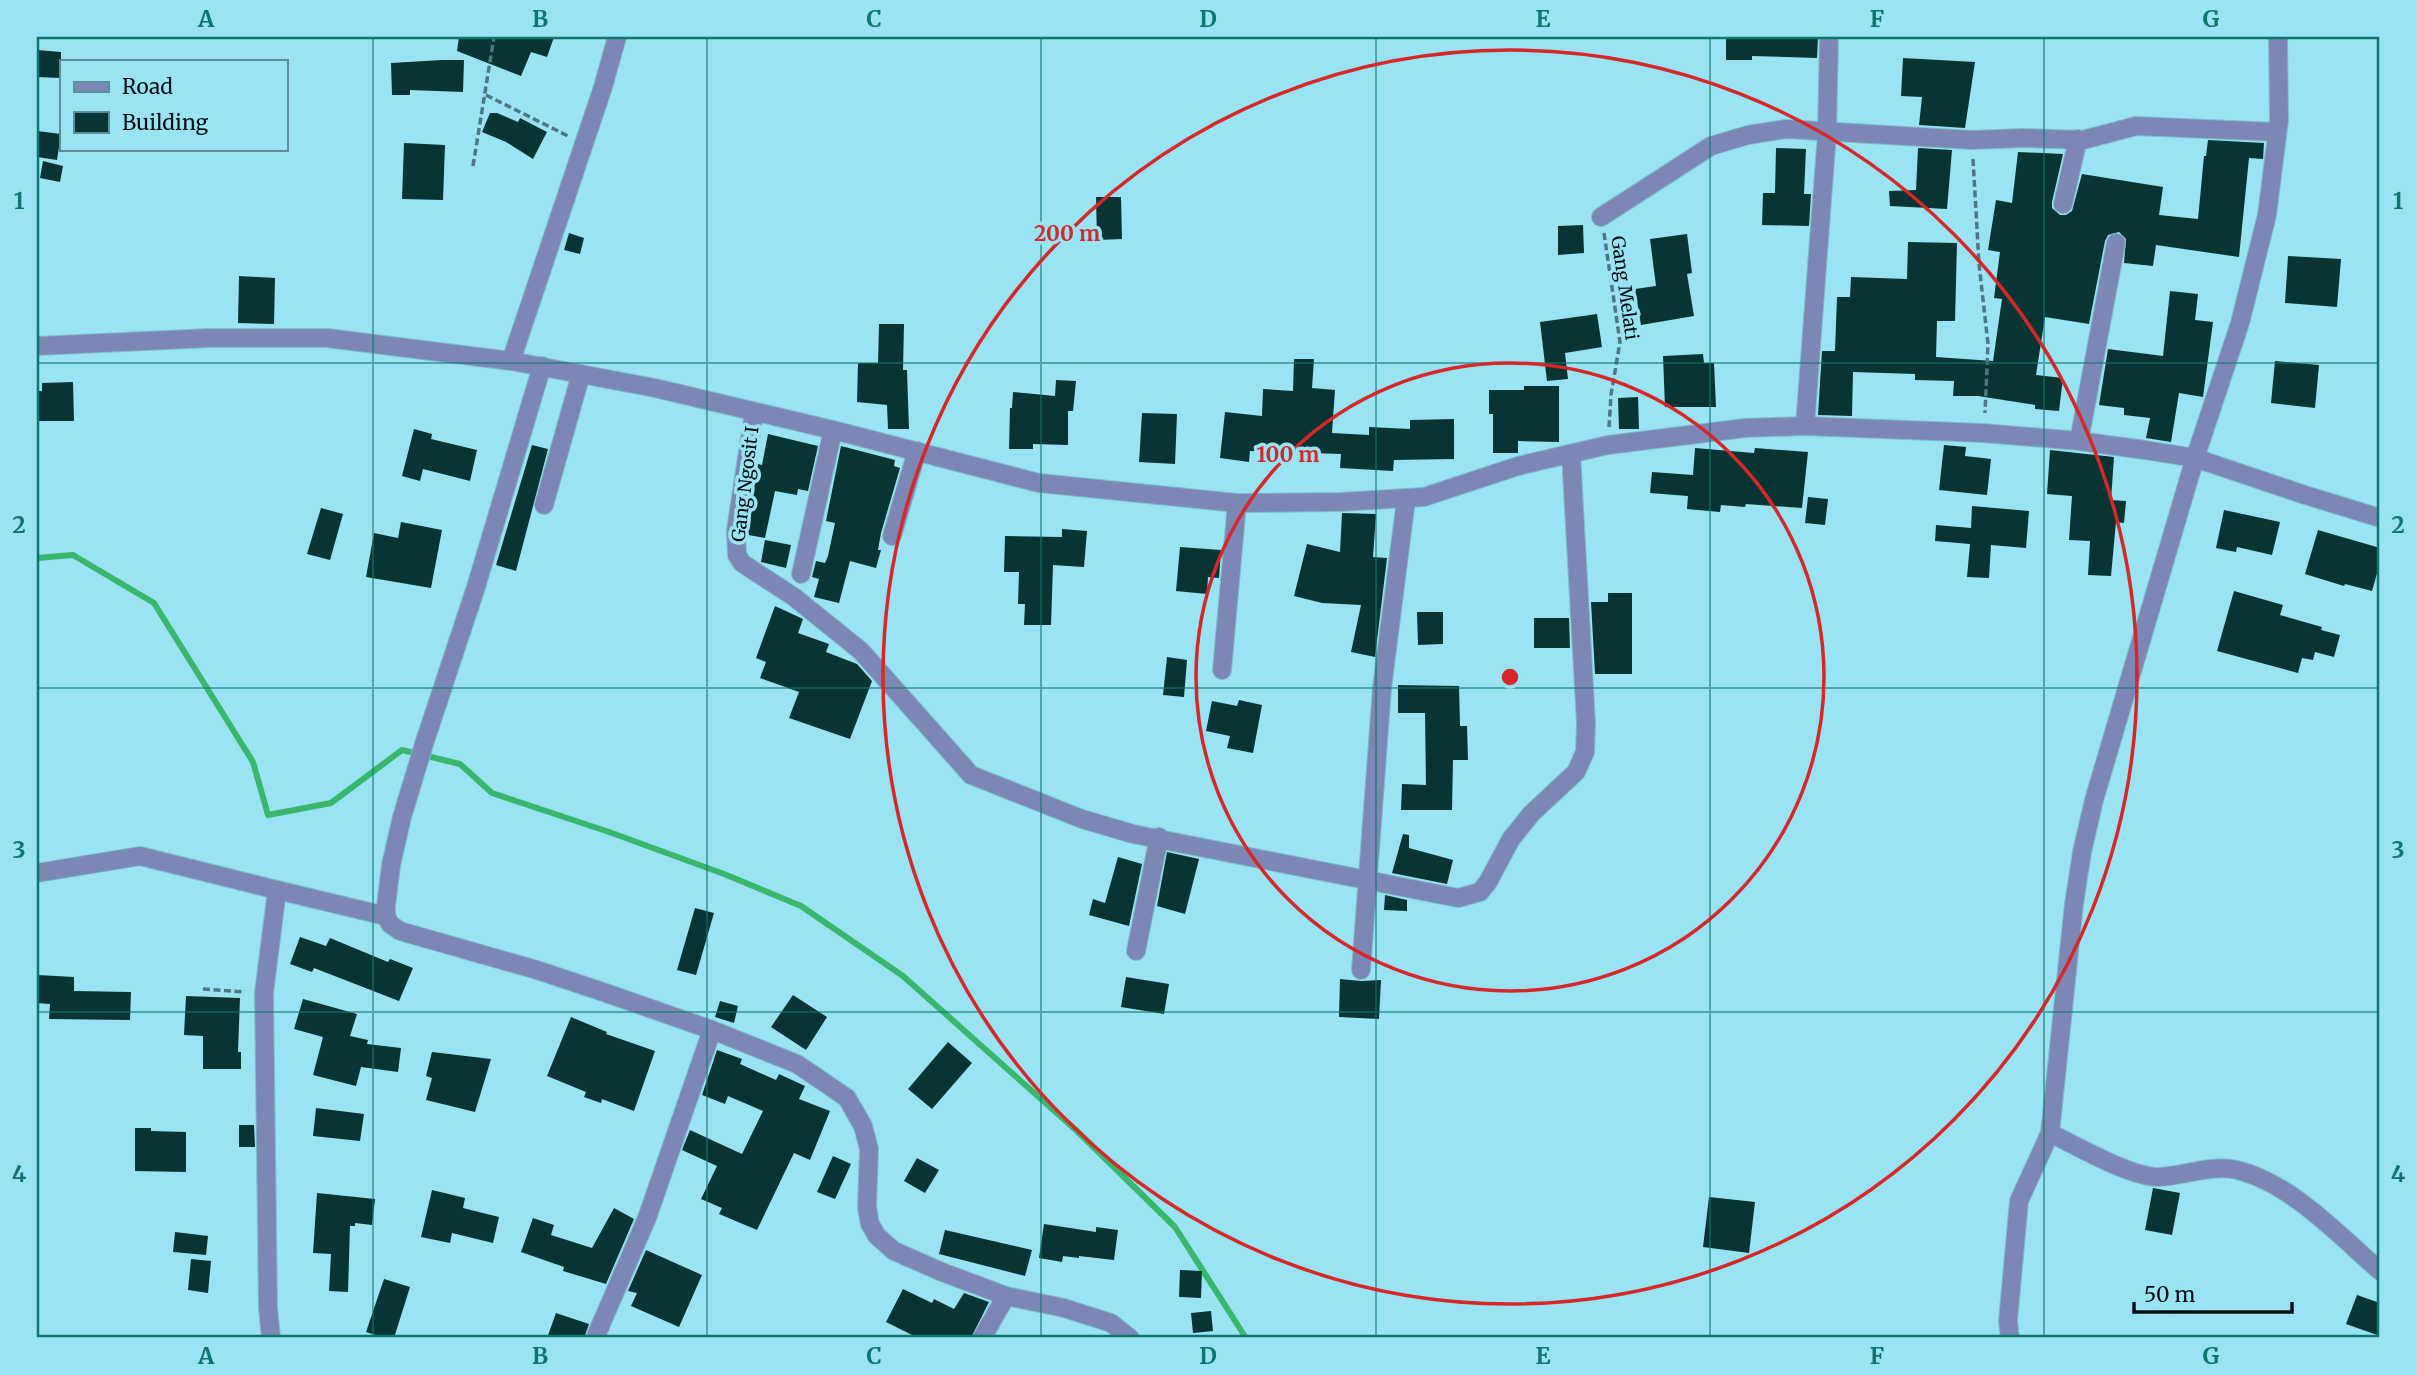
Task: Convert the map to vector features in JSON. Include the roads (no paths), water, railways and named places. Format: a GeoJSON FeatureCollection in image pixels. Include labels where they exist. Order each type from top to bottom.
{"type":"FeatureCollection","features":[{"type":"Feature","properties":{"kind":"street"},"geometry":{"type":"LineString","coordinates":[[511,361],[603,87],[617,37]]}},
{"type":"Feature","properties":{"kind":"street"},"geometry":{"type":"LineString","coordinates":[[1805,426],[1827,133],[1829,37]]}},
{"type":"Feature","properties":{"kind":"street"},"geometry":{"type":"LineString","coordinates":[[2010,1338],[2008,1321],[2019,1201],[2050,1133],[2082,852],[2108,750],[2195,458],[2240,323],[2267,215],[2277,132],[2280,76],[2278,37]]}},
{"type":"Feature","properties":{"kind":"street"},"geometry":{"type":"LineString","coordinates":[[1601,217],[1711,146],[1748,135],[1786,129],[1972,140],[2078,139],[2136,126],[2277,132]]}},
{"type":"Feature","properties":{"kind":"street"},"geometry":{"type":"LineString","coordinates":[[2063,204],[2078,139]]}},
{"type":"Feature","properties":{"kind":"street"},"geometry":{"type":"LineString","coordinates":[[2079,441],[2116,243]]}},
{"type":"Feature","properties":{"kind":"street"},"geometry":{"type":"LineString","coordinates":[[37,346],[210,338],[327,338],[511,361],[655,388],[1039,483],[1237,503],[1406,500],[1424,497],[1517,466],[1608,445],[1745,428],[1805,426],[1983,433],[2079,441],[2195,458],[2380,518]]}},
{"type":"Feature","properties":{"kind":"street"},"geometry":{"type":"LineString","coordinates":[[542,366],[476,587],[412,785],[391,864],[386,916],[390,924],[400,931],[537,970],[712,1030],[797,1064],[846,1098],[863,1126],[869,1149],[867,1207],[870,1224],[877,1236],[894,1251],[1006,1296],[1064,1308],[1111,1323],[1130,1338]]}},
{"type":"Feature","properties":{"kind":"street"},"geometry":{"type":"LineString","coordinates":[[544,505],[581,374]]}},
{"type":"Feature","properties":{"kind":"street","name":"Gang Ngosit I"},"geometry":{"type":"LineString","coordinates":[[754,413],[736,530],[737,555],[743,563],[794,597],[861,651],[971,775],[1082,820],[1133,834],[1159,837]]}},
{"type":"Feature","properties":{"kind":"street"},"geometry":{"type":"LineString","coordinates":[[801,574],[833,430]]}},
{"type":"Feature","properties":{"kind":"street"},"geometry":{"type":"LineString","coordinates":[[892,536],[917,451]]}},
{"type":"Feature","properties":{"kind":"street"},"geometry":{"type":"LineString","coordinates":[[1136,951],[1159,837],[1458,898],[1480,892],[1516,833],[1531,814],[1567,782],[1585,752],[1586,723],[1571,454]]}},
{"type":"Feature","properties":{"kind":"street"},"geometry":{"type":"LineString","coordinates":[[1361,970],[1383,678],[1406,500]]}},
{"type":"Feature","properties":{"kind":"street"},"geometry":{"type":"LineString","coordinates":[[1222,670],[1237,503]]}},
{"type":"Feature","properties":{"kind":"street"},"geometry":{"type":"LineString","coordinates":[[37,873],[140,856],[386,916]]}},
{"type":"Feature","properties":{"kind":"street"},"geometry":{"type":"LineString","coordinates":[[271,1338],[268,1296],[264,993],[277,890]]}},
{"type":"Feature","properties":{"kind":"street"},"geometry":{"type":"LineString","coordinates":[[595,1338],[647,1218],[712,1030]]}},
{"type":"Feature","properties":{"kind":"street"},"geometry":{"type":"LineString","coordinates":[[2050,1133],[2131,1171],[2155,1177],[2180,1175],[2202,1168],[2237,1170],[2268,1183],[2297,1200],[2380,1271]]}},
{"type":"Feature","properties":{"kind":"street"},"geometry":{"type":"LineString","coordinates":[[982,1338],[1006,1296]]}},
{"type":"Feature","properties":{"kind":"waterway"},"geometry":{"type":"LineString","coordinates":[[37,558],[73,555],[154,603],[253,762],[268,815],[331,803],[402,750],[460,764],[492,793],[612,833],[724,874],[801,906],[903,976],[1077,1131],[1175,1227],[1246,1338]]}}]}
